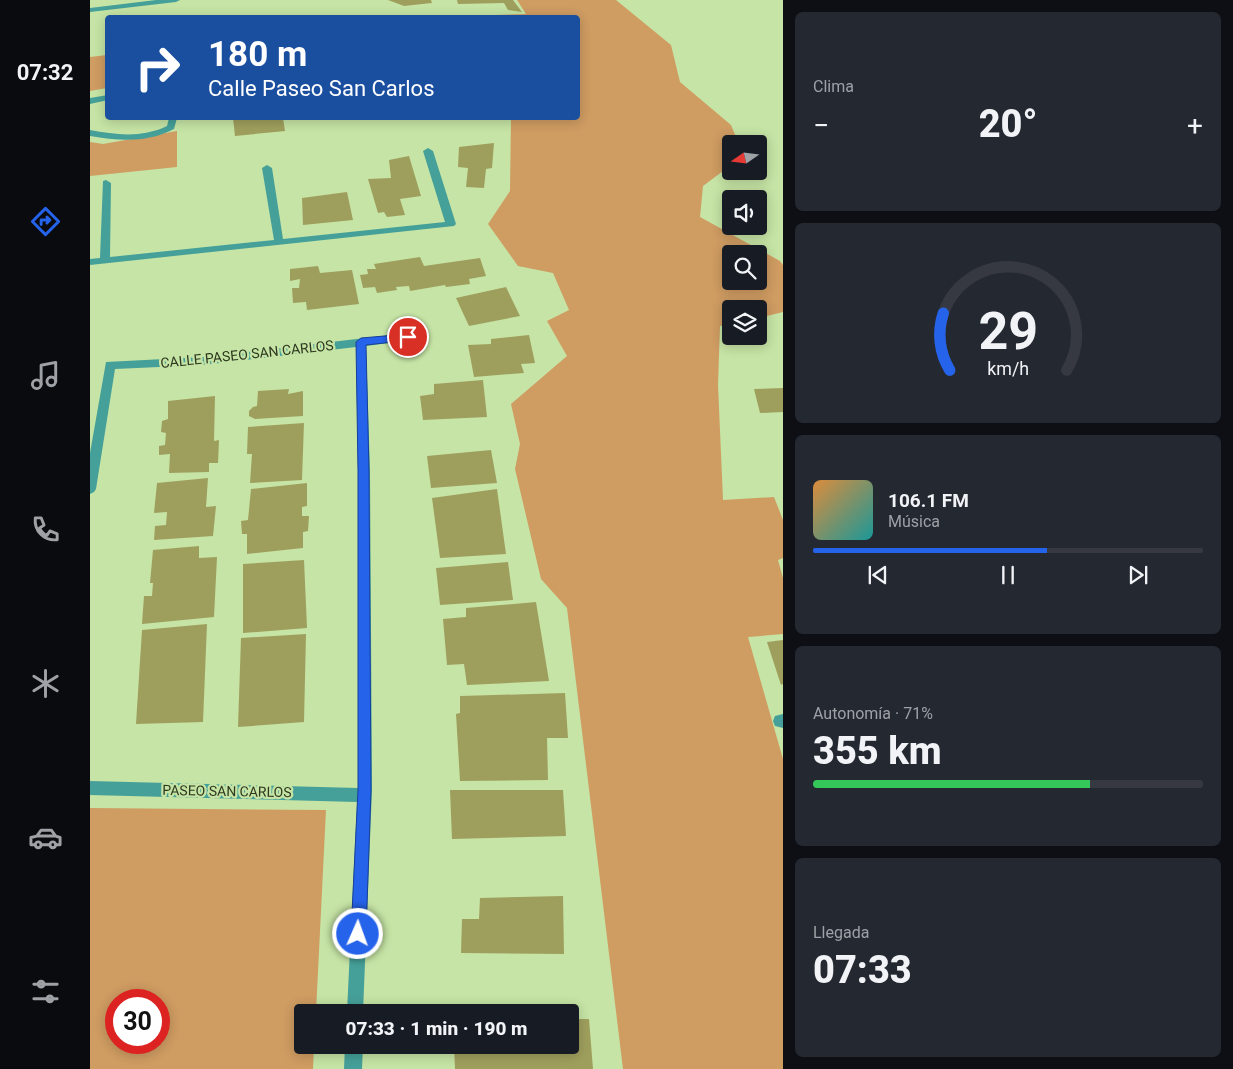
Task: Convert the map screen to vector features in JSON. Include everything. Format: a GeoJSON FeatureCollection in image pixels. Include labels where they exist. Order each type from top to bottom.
{"type":"FeatureCollection","features":[{"type":"Feature","properties":{"kind":"street"},"geometry":{"type":"LineString","coordinates":[[90,10],[174,0]]}},
{"type":"Feature","properties":{"kind":"street"},"geometry":{"type":"LineString","coordinates":[[90,101],[105,98]]}},
{"type":"Feature","properties":{"kind":"street"},"geometry":{"type":"LineString","coordinates":[[90,133],[145,138],[171,127],[173,120]]}},
{"type":"Feature","properties":{"kind":"street"},"geometry":{"type":"LineString","coordinates":[[90,262],[452,224],[428,151]]}},
{"type":"Feature","properties":{"kind":"street"},"geometry":{"type":"LineString","coordinates":[[267,168],[279,242]]}},
{"type":"Feature","properties":{"kind":"street"},"geometry":{"type":"LineString","coordinates":[[105,261],[106,183]]}},
{"type":"Feature","properties":{"kind":"street","name":"CALLE PASEO SAN CARLOS"},"geometry":{"type":"LineString","coordinates":[[90,489],[110,365],[203,361],[408,337]]}},
{"type":"Feature","properties":{"kind":"street"},"geometry":{"type":"LineString","coordinates":[[356,1004],[364,796],[364,471],[361,342]]}},
{"type":"Feature","properties":{"kind":"street","name":"PASEO SAN CARLOS"},"geometry":{"type":"LineString","coordinates":[[90,788],[348,794],[364,796]]}},
{"type":"Feature","properties":{"kind":"street"},"geometry":{"type":"LineString","coordinates":[[353,1069],[354,1054]]}},
{"type":"Feature","properties":{"kind":"shaded area"},"geometry":{"type":"Polygon","coordinates":[[[517,0],[616,0],[671,45],[680,82],[731,125],[735,135],[722,135],[722,172],[703,186],[700,217],[722,229],[722,235],[733,235],[751,245],[722,245],[722,290],[767,290],[767,254],[780,261],[783,265],[783,312],[767,316],[767,300],[722,300],[718,385],[723,500],[774,497],[783,520],[783,558],[778,560],[783,578],[783,634],[748,637],[783,759],[783,1069],[623,1069],[567,608],[541,579],[515,469],[520,444],[511,404],[567,356],[547,321],[569,310],[553,273],[518,266],[488,224],[510,191],[511,120],[580,120],[580,15],[496,15],[526,14],[517,0]]]}},
{"type":"Feature","properties":{"kind":"shaded area"},"geometry":{"type":"Polygon","coordinates":[[[105,55],[105,88],[90,91],[90,57],[105,55]]]}},
{"type":"Feature","properties":{"kind":"shaded area"},"geometry":{"type":"Polygon","coordinates":[[[177,131],[177,167],[90,176],[90,142],[103,144],[177,131]]]}},
{"type":"Feature","properties":{"kind":"shaded area"},"geometry":{"type":"Polygon","coordinates":[[[90,808],[326,810],[316,1004],[294,1004],[294,1054],[314,1054],[313,1069],[90,1069],[90,808]]]}},
{"type":"Feature","properties":{"kind":"building"},"geometry":{"type":"Polygon","coordinates":[[[388,0],[431,0],[432,3],[404,6],[388,0]]]}},
{"type":"Feature","properties":{"kind":"building"},"geometry":{"type":"Polygon","coordinates":[[[457,0],[513,0],[522,12],[508,10],[504,3],[458,4],[457,0]]]}},
{"type":"Feature","properties":{"kind":"building"},"geometry":{"type":"Polygon","coordinates":[[[233,120],[283,120],[285,131],[235,136],[233,120]]]}},
{"type":"Feature","properties":{"kind":"building"},"geometry":{"type":"Polygon","coordinates":[[[494,143],[492,168],[486,169],[484,188],[466,187],[468,168],[458,167],[459,147],[494,143]]]}},
{"type":"Feature","properties":{"kind":"building"},"geometry":{"type":"Polygon","coordinates":[[[409,156],[421,196],[400,199],[405,215],[387,217],[384,212],[378,213],[368,179],[391,178],[389,160],[409,156]]]}},
{"type":"Feature","properties":{"kind":"building"},"geometry":{"type":"Polygon","coordinates":[[[347,192],[353,220],[303,225],[302,198],[347,192]]]}},
{"type":"Feature","properties":{"kind":"building"},"geometry":{"type":"Polygon","coordinates":[[[420,257],[424,266],[480,258],[486,276],[469,279],[470,284],[446,287],[445,285],[410,291],[409,286],[396,287],[397,290],[377,293],[375,287],[363,288],[360,275],[368,274],[367,269],[376,269],[374,264],[420,257]]]}},
{"type":"Feature","properties":{"kind":"building"},"geometry":{"type":"Polygon","coordinates":[[[318,266],[320,273],[352,270],[359,304],[307,310],[306,302],[293,303],[292,288],[299,288],[300,279],[290,281],[290,269],[318,266]]]}},
{"type":"Feature","properties":{"kind":"building"},"geometry":{"type":"Polygon","coordinates":[[[506,287],[520,316],[469,326],[456,298],[506,287]]]}},
{"type":"Feature","properties":{"kind":"building"},"geometry":{"type":"Polygon","coordinates":[[[529,335],[535,363],[521,364],[524,373],[474,377],[468,345],[491,344],[491,339],[529,335]]]}},
{"type":"Feature","properties":{"kind":"building"},"geometry":{"type":"Polygon","coordinates":[[[483,380],[487,417],[423,420],[420,396],[434,394],[434,384],[483,380]]]}},
{"type":"Feature","properties":{"kind":"building"},"geometry":{"type":"Polygon","coordinates":[[[783,388],[783,412],[760,413],[754,389],[783,388]]]}},
{"type":"Feature","properties":{"kind":"building"},"geometry":{"type":"Polygon","coordinates":[[[289,389],[288,394],[303,391],[303,416],[255,419],[249,416],[249,411],[257,406],[258,391],[289,389]]]}},
{"type":"Feature","properties":{"kind":"building"},"geometry":{"type":"Polygon","coordinates":[[[215,396],[214,441],[219,440],[218,463],[209,463],[209,472],[169,473],[170,454],[159,455],[159,446],[165,445],[166,433],[161,432],[162,421],[168,419],[168,401],[215,396]]]}},
{"type":"Feature","properties":{"kind":"building"},"geometry":{"type":"Polygon","coordinates":[[[304,423],[302,480],[250,483],[252,454],[247,454],[248,427],[304,423]]]}},
{"type":"Feature","properties":{"kind":"building"},"geometry":{"type":"Polygon","coordinates":[[[491,450],[497,483],[431,488],[427,456],[491,450]]]}},
{"type":"Feature","properties":{"kind":"building"},"geometry":{"type":"Polygon","coordinates":[[[208,478],[206,507],[216,506],[213,536],[154,540],[155,526],[166,525],[167,512],[154,513],[157,483],[208,478]]]}},
{"type":"Feature","properties":{"kind":"building"},"geometry":{"type":"Polygon","coordinates":[[[307,483],[307,506],[302,507],[302,516],[309,516],[308,531],[303,532],[303,548],[247,554],[247,534],[242,534],[241,521],[248,520],[251,489],[307,483]]]}},
{"type":"Feature","properties":{"kind":"building"},"geometry":{"type":"Polygon","coordinates":[[[497,489],[506,554],[440,558],[432,498],[497,489]]]}},
{"type":"Feature","properties":{"kind":"building"},"geometry":{"type":"Polygon","coordinates":[[[199,546],[199,558],[217,557],[214,617],[142,624],[144,596],[152,596],[153,583],[150,583],[153,550],[199,546]]]}},
{"type":"Feature","properties":{"kind":"building"},"geometry":{"type":"Polygon","coordinates":[[[304,560],[307,628],[243,633],[243,564],[304,560]]]}},
{"type":"Feature","properties":{"kind":"building"},"geometry":{"type":"Polygon","coordinates":[[[508,562],[513,600],[440,605],[436,568],[508,562]]]}},
{"type":"Feature","properties":{"kind":"building"},"geometry":{"type":"Polygon","coordinates":[[[536,602],[549,681],[467,685],[464,664],[447,665],[443,619],[466,617],[466,608],[536,602]]]}},
{"type":"Feature","properties":{"kind":"building"},"geometry":{"type":"Polygon","coordinates":[[[207,624],[203,722],[136,724],[142,630],[207,624]]]}},
{"type":"Feature","properties":{"kind":"building"},"geometry":{"type":"Polygon","coordinates":[[[306,634],[304,722],[238,727],[241,638],[306,634]]]}},
{"type":"Feature","properties":{"kind":"building"},"geometry":{"type":"Polygon","coordinates":[[[783,640],[783,684],[781,685],[767,642],[783,640]]]}},
{"type":"Feature","properties":{"kind":"building"},"geometry":{"type":"Polygon","coordinates":[[[565,693],[568,738],[547,738],[548,780],[460,781],[456,714],[460,713],[460,696],[565,693]]]}},
{"type":"Feature","properties":{"kind":"building"},"geometry":{"type":"Polygon","coordinates":[[[450,790],[563,790],[566,836],[452,839],[450,790]]]}},
{"type":"Feature","properties":{"kind":"building"},"geometry":{"type":"Polygon","coordinates":[[[563,896],[564,954],[461,953],[462,919],[479,919],[480,898],[563,896]]]}},
{"type":"Feature","properties":{"kind":"building"},"geometry":{"type":"Polygon","coordinates":[[[579,1019],[589,1019],[593,1069],[455,1069],[454,1054],[579,1054],[579,1019]]]}},
{"type":"Feature","properties":{"kind":"route"},"geometry":{"type":"LineString","coordinates":[[358,934],[365,790],[364,471],[361,342],[408,337]]}}]}
